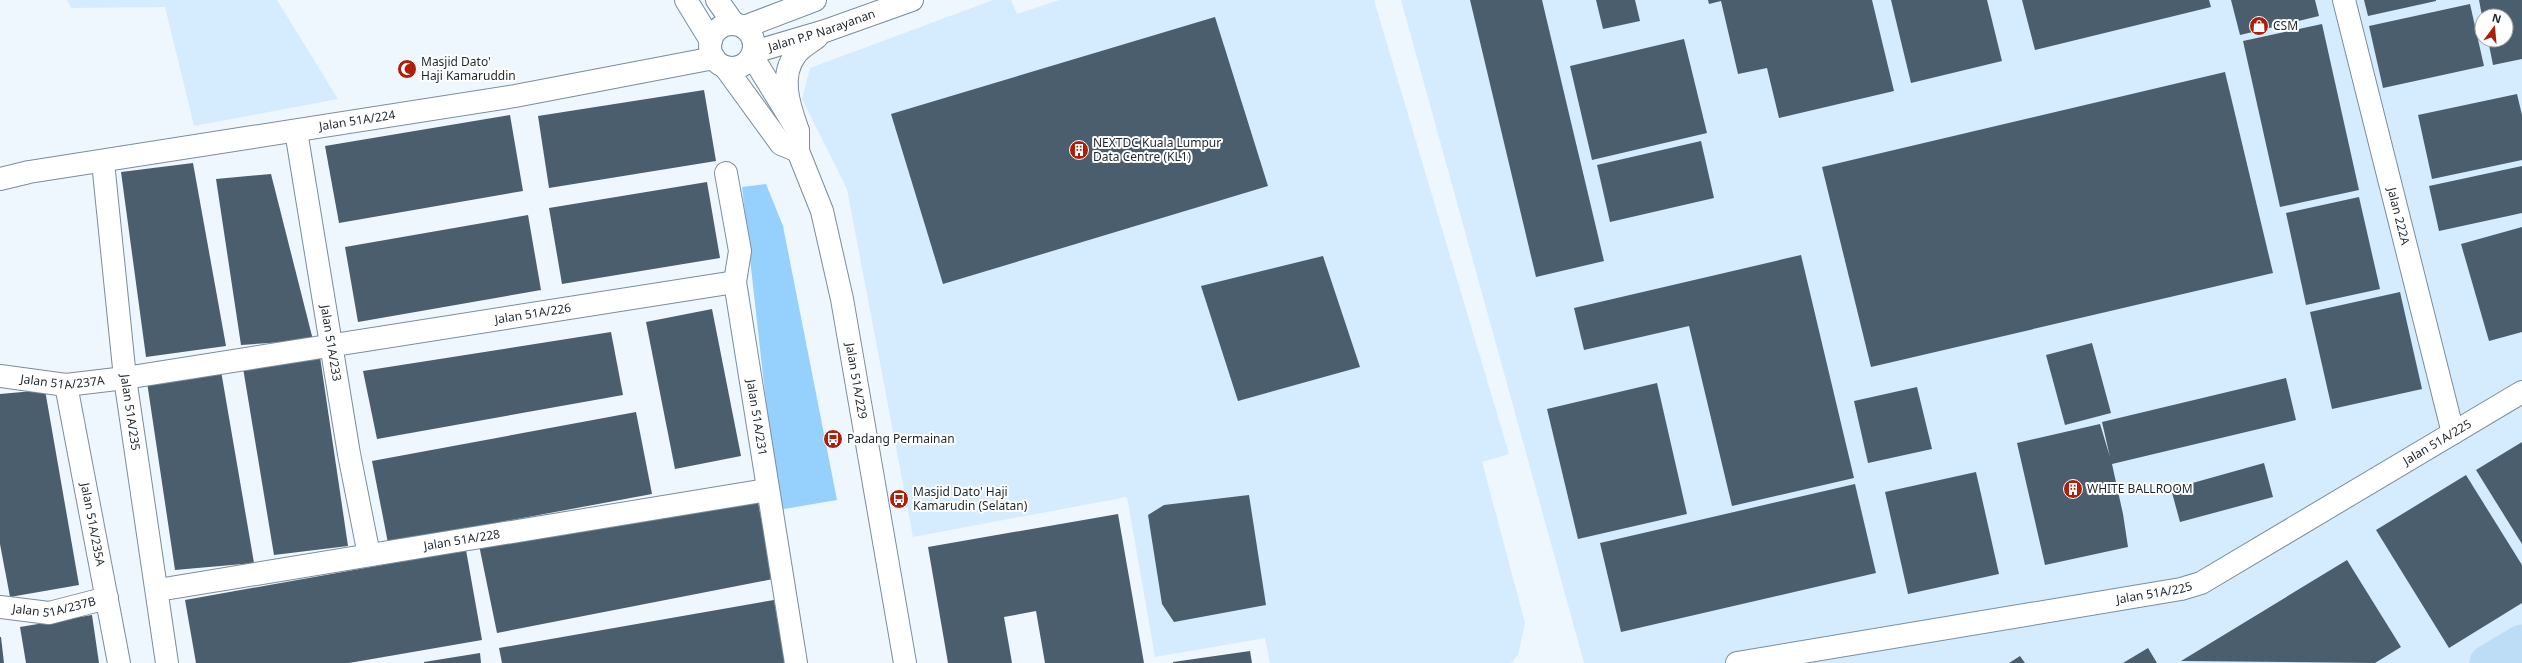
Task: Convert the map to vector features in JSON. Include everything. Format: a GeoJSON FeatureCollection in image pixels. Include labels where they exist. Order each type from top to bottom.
{"type":"FeatureCollection","features":[{"type":"Feature","properties":{"kind":"street"},"geometry":{"type":"LineString","coordinates":[[686,0],[717,55],[781,144],[798,141],[787,97],[787,76],[796,54],[825,31]]}},
{"type":"Feature","properties":{"kind":"street"},"geometry":{"type":"LineString","coordinates":[[717,0],[753,39],[753,54],[741,66],[717,55]]}},
{"type":"Feature","properties":{"kind":"street"},"geometry":{"type":"LineString","coordinates":[[717,55],[719,28],[739,25],[815,0]]}},
{"type":"Feature","properties":{"kind":"street","name":"Jalan P.P Narayanan"},"geometry":{"type":"LineString","coordinates":[[753,54],[825,31],[912,0]]}},
{"type":"Feature","properties":{"kind":"street","name":"Jalan 222A"},"geometry":{"type":"LineString","coordinates":[[2344,0],[2452,433]]}},
{"type":"Feature","properties":{"kind":"street","name":"Jalan 51A/229"},"geometry":{"type":"LineString","coordinates":[[753,54],[798,141],[822,210],[842,299],[904,663]]}},
{"type":"Feature","properties":{"kind":"street","name":"Jalan 51A/224"},"geometry":{"type":"LineString","coordinates":[[0,179],[515,96],[717,55]]}},
{"type":"Feature","properties":{"kind":"street","name":"Jalan 51A/233"},"geometry":{"type":"LineString","coordinates":[[296,131],[331,345],[369,555]]}},
{"type":"Feature","properties":{"kind":"street","name":"Jalan 51A/235"},"geometry":{"type":"LineString","coordinates":[[103,162],[125,378],[158,590],[167,663]]}},
{"type":"Feature","properties":{"kind":"street","name":"Jalan 51A/231"},"geometry":{"type":"LineString","coordinates":[[726,173],[740,251],[735,282],[767,490],[796,663]]}},
{"type":"Feature","properties":{"kind":"street","name":"Jalan 51A/226"},"geometry":{"type":"LineString","coordinates":[[125,378],[735,282]]}},
{"type":"Feature","properties":{"kind":"street","name":"Jalan 51A/237A"},"geometry":{"type":"LineString","coordinates":[[0,376],[66,385],[125,378]]}},
{"type":"Feature","properties":{"kind":"street","name":"Jalan 51A/235A"},"geometry":{"type":"LineString","coordinates":[[66,385],[119,663]]}},
{"type":"Feature","properties":{"kind":"street","name":"Jalan 51A/225"},"geometry":{"type":"LineString","coordinates":[[1737,663],[2182,589],[2201,583],[2522,392]]}},
{"type":"Feature","properties":{"kind":"street","name":"Jalan 51A/228"},"geometry":{"type":"LineString","coordinates":[[158,590],[767,490]]}},
{"type":"Feature","properties":{"kind":"street","name":"Jalan 51A/237B"},"geometry":{"type":"LineString","coordinates":[[0,607],[49,613],[107,598]]}},
{"type":"Feature","properties":{"kind":"shaded area"},"geometry":{"type":"Polygon","coordinates":[[[67,0],[277,0],[338,99],[194,126],[165,7],[71,8],[67,0]]]}},
{"type":"Feature","properties":{"kind":"shaded area","name":"NEXTDC Kuala Lumpur Data Centre (KL1)"},"geometry":{"type":"Polygon","coordinates":[[[993,0],[1011,0],[1017,14],[1059,0],[1374,0],[1509,454],[1482,462],[1525,623],[1518,655],[1511,663],[1270,663],[1265,638],[1155,657],[1127,497],[913,537],[847,189],[802,99],[810,68],[993,0]]]}},
{"type":"Feature","properties":{"kind":"shaded area"},"geometry":{"type":"Polygon","coordinates":[[[1401,0],[2522,0],[2522,663],[1584,663],[1401,0]]]}},
{"type":"Feature","properties":{"kind":"shaded area"},"geometry":{"type":"Polygon","coordinates":[[[766,184],[783,226],[837,500],[778,510],[742,187],[766,184]]]}},
{"type":"Feature","properties":{"kind":"building"},"geometry":{"type":"Polygon","coordinates":[[[1470,0],[1542,0],[1604,261],[1536,277],[1470,0]]]}},
{"type":"Feature","properties":{"kind":"building"},"geometry":{"type":"Polygon","coordinates":[[[1596,0],[1635,0],[1640,21],[1603,29],[1596,0]]]}},
{"type":"Feature","properties":{"kind":"building"},"geometry":{"type":"Polygon","coordinates":[[[1708,0],[1872,0],[1894,91],[1779,118],[1767,68],[1738,74],[1721,1],[1709,4],[1708,0]]]}},
{"type":"Feature","properties":{"kind":"building"},"geometry":{"type":"Polygon","coordinates":[[[1891,0],[1987,0],[2002,61],[1911,83],[1891,0]]]}},
{"type":"Feature","properties":{"kind":"building"},"geometry":{"type":"Polygon","coordinates":[[[2022,0],[2209,0],[2211,7],[2035,50],[2022,0]]]}},
{"type":"Feature","properties":{"kind":"building","name":"CSM"},"geometry":{"type":"Polygon","coordinates":[[[2231,0],[2315,0],[2319,16],[2240,35],[2231,0]]]}},
{"type":"Feature","properties":{"kind":"building"},"geometry":{"type":"Polygon","coordinates":[[[2364,0],[2436,0],[2436,1],[2368,16],[2364,0]]]}},
{"type":"Feature","properties":{"kind":"building"},"geometry":{"type":"Polygon","coordinates":[[[2479,0],[2522,0],[2522,59],[2493,65],[2490,48],[2514,48],[2514,8],[2480,8],[2479,0]]]}},
{"type":"Feature","properties":{"kind":"building"},"geometry":{"type":"Polygon","coordinates":[[[2470,4],[2474,22],[2474,48],[2480,48],[2484,66],[2383,88],[2369,26],[2470,4]]]}},
{"type":"Feature","properties":{"kind":"building","name":"NEXTDC Kuala Lumpur Data Centre (KL1)"},"geometry":{"type":"Polygon","coordinates":[[[1215,17],[1268,186],[943,284],[891,114],[1215,17]]]}},
{"type":"Feature","properties":{"kind":"building"},"geometry":{"type":"Polygon","coordinates":[[[2322,24],[2359,190],[2280,207],[2243,41],[2322,24]]]}},
{"type":"Feature","properties":{"kind":"building"},"geometry":{"type":"Polygon","coordinates":[[[1684,39],[1707,133],[1592,160],[1570,66],[1684,39]]]}},
{"type":"Feature","properties":{"kind":"building"},"geometry":{"type":"Polygon","coordinates":[[[2225,72],[2273,273],[1871,367],[1822,167],[2225,72]]]}},
{"type":"Feature","properties":{"kind":"building"},"geometry":{"type":"Polygon","coordinates":[[[704,90],[716,161],[549,188],[538,116],[704,90]]]}},
{"type":"Feature","properties":{"kind":"building"},"geometry":{"type":"Polygon","coordinates":[[[2517,94],[2522,115],[2522,160],[2432,179],[2418,115],[2517,94]]]}},
{"type":"Feature","properties":{"kind":"building"},"geometry":{"type":"Polygon","coordinates":[[[510,115],[523,191],[339,223],[325,146],[510,115]]]}},
{"type":"Feature","properties":{"kind":"building"},"geometry":{"type":"Polygon","coordinates":[[[1701,141],[1714,198],[1610,222],[1597,165],[1701,141]]]}},
{"type":"Feature","properties":{"kind":"building"},"geometry":{"type":"Polygon","coordinates":[[[193,163],[226,346],[146,357],[121,172],[193,163]]]}},
{"type":"Feature","properties":{"kind":"building"},"geometry":{"type":"Polygon","coordinates":[[[2522,166],[2522,213],[2439,231],[2429,186],[2522,166]]]}},
{"type":"Feature","properties":{"kind":"building"},"geometry":{"type":"Polygon","coordinates":[[[271,174],[313,340],[241,345],[216,179],[271,174]]]}},
{"type":"Feature","properties":{"kind":"building"},"geometry":{"type":"Polygon","coordinates":[[[707,182],[720,258],[562,284],[549,208],[707,182]]]}},
{"type":"Feature","properties":{"kind":"building"},"geometry":{"type":"Polygon","coordinates":[[[2359,197],[2380,289],[2306,305],[2286,213],[2359,197]]]}},
{"type":"Feature","properties":{"kind":"building"},"geometry":{"type":"Polygon","coordinates":[[[528,215],[541,290],[358,322],[345,247],[528,215]]]}},
{"type":"Feature","properties":{"kind":"building"},"geometry":{"type":"Polygon","coordinates":[[[2522,227],[2522,332],[2489,341],[2461,244],[2522,227]]]}},
{"type":"Feature","properties":{"kind":"building"},"geometry":{"type":"Polygon","coordinates":[[[1801,255],[1854,478],[1732,506],[1689,326],[1584,350],[1574,308],[1801,255]]]}},
{"type":"Feature","properties":{"kind":"building"},"geometry":{"type":"Polygon","coordinates":[[[1323,256],[1360,367],[1238,401],[1201,286],[1323,256]]]}},
{"type":"Feature","properties":{"kind":"building"},"geometry":{"type":"Polygon","coordinates":[[[2400,292],[2422,389],[2332,409],[2310,312],[2400,292]]]}},
{"type":"Feature","properties":{"kind":"building"},"geometry":{"type":"Polygon","coordinates":[[[712,309],[741,456],[675,469],[646,322],[712,309]]]}},
{"type":"Feature","properties":{"kind":"building"},"geometry":{"type":"Polygon","coordinates":[[[611,332],[623,395],[377,439],[363,371],[611,332]]]}},
{"type":"Feature","properties":{"kind":"building"},"geometry":{"type":"Polygon","coordinates":[[[2092,343],[2111,413],[2065,425],[2046,355],[2092,343]]]}},
{"type":"Feature","properties":{"kind":"building"},"geometry":{"type":"Polygon","coordinates":[[[320,357],[348,546],[274,555],[243,368],[320,357]]]}},
{"type":"Feature","properties":{"kind":"building"},"geometry":{"type":"Polygon","coordinates":[[[221,371],[254,563],[175,570],[147,382],[221,371]]]}},
{"type":"Feature","properties":{"kind":"building"},"geometry":{"type":"Polygon","coordinates":[[[2286,378],[2296,420],[2112,464],[2123,514],[2128,547],[2045,565],[2017,443],[2100,424],[2110,457],[2102,422],[2286,378]]]}},
{"type":"Feature","properties":{"kind":"building"},"geometry":{"type":"Polygon","coordinates":[[[1657,383],[1687,514],[1578,539],[1547,409],[1657,383]]]}},
{"type":"Feature","properties":{"kind":"building"},"geometry":{"type":"Polygon","coordinates":[[[1917,387],[1932,449],[1868,463],[1854,401],[1917,387]]]}},
{"type":"Feature","properties":{"kind":"building"},"geometry":{"type":"Polygon","coordinates":[[[45,390],[79,585],[10,597],[0,544],[0,394],[45,390]]]}},
{"type":"Feature","properties":{"kind":"building"},"geometry":{"type":"Polygon","coordinates":[[[636,412],[652,494],[388,543],[372,461],[636,412]]]}},
{"type":"Feature","properties":{"kind":"building"},"geometry":{"type":"Polygon","coordinates":[[[2522,442],[2522,544],[2476,470],[2522,442]]]}},
{"type":"Feature","properties":{"kind":"building"},"geometry":{"type":"Polygon","coordinates":[[[2264,463],[2273,497],[2180,522],[2171,489],[2264,463]]]}},
{"type":"Feature","properties":{"kind":"building"},"geometry":{"type":"Polygon","coordinates":[[[1976,472],[1999,574],[1908,594],[1885,492],[1976,472]]]}},
{"type":"Feature","properties":{"kind":"building"},"geometry":{"type":"Polygon","coordinates":[[[2466,475],[2522,565],[2522,603],[2449,648],[2376,530],[2466,475]]]}},
{"type":"Feature","properties":{"kind":"building"},"geometry":{"type":"Polygon","coordinates":[[[1855,484],[1876,573],[1621,632],[1600,543],[1855,484]]]}},
{"type":"Feature","properties":{"kind":"building"},"geometry":{"type":"Polygon","coordinates":[[[756,492],[773,579],[497,633],[479,545],[756,492]]]}},
{"type":"Feature","properties":{"kind":"building"},"geometry":{"type":"Polygon","coordinates":[[[1249,495],[1266,605],[1174,622],[1162,604],[1148,515],[1164,505],[1249,495]]]}},
{"type":"Feature","properties":{"kind":"building"},"geometry":{"type":"Polygon","coordinates":[[[1118,514],[1144,663],[1045,663],[1036,611],[1004,617],[1012,663],[948,663],[928,547],[1118,514]]]}},
{"type":"Feature","properties":{"kind":"building"},"geometry":{"type":"Polygon","coordinates":[[[466,550],[482,640],[349,663],[196,663],[185,600],[466,550]]]}},
{"type":"Feature","properties":{"kind":"building"},"geometry":{"type":"Polygon","coordinates":[[[2347,560],[2401,647],[2375,663],[2181,661],[2347,560]]]}},
{"type":"Feature","properties":{"kind":"building"},"geometry":{"type":"Polygon","coordinates":[[[774,600],[785,663],[502,663],[499,648],[774,600]]]}},
{"type":"Feature","properties":{"kind":"building"},"geometry":{"type":"Polygon","coordinates":[[[92,615],[99,663],[26,663],[20,627],[92,615]]]}},
{"type":"Feature","properties":{"kind":"building"},"geometry":{"type":"Polygon","coordinates":[[[1,637],[4,663],[0,663],[1,637]]]}},
{"type":"Feature","properties":{"kind":"building"},"geometry":{"type":"Polygon","coordinates":[[[2148,648],[2157,663],[2123,663],[2148,648]]]}},
{"type":"Feature","properties":{"kind":"building"},"geometry":{"type":"Polygon","coordinates":[[[1250,651],[1252,663],[1173,663],[1173,662],[1250,651]]]}},
{"type":"Feature","properties":{"kind":"building"},"geometry":{"type":"Polygon","coordinates":[[[480,653],[481,663],[424,663],[424,662],[480,653]]]}},
{"type":"Feature","properties":{"kind":"building"},"geometry":{"type":"Polygon","coordinates":[[[2020,656],[2025,663],[2009,663],[2020,656]]]}},
{"type":"Feature","properties":{"kind":"waterway"},"geometry":{"type":"LineString","coordinates":[[2488,663],[2522,643]]}},
{"type":"Feature","properties":{"kind":"place","name":"CSM"},"geometry":{"type":"Point","coordinates":[2259,26]}},
{"type":"Feature","properties":{"kind":"place","name":"Masjid Dato' Haji Kamaruddin"},"geometry":{"type":"Point","coordinates":[407,69]}},
{"type":"Feature","properties":{"kind":"place","name":"NEXTDC Kuala Lumpur Data Centre (KL1)"},"geometry":{"type":"Point","coordinates":[1079,150]}},
{"type":"Feature","properties":{"kind":"place","name":"Padang Permainan"},"geometry":{"type":"Point","coordinates":[833,439]}},
{"type":"Feature","properties":{"kind":"place","name":"WHITE BALLROOM"},"geometry":{"type":"Point","coordinates":[2073,489]}},
{"type":"Feature","properties":{"kind":"place","name":"Masjid Dato' Haji Kamarudin (Selatan)"},"geometry":{"type":"Point","coordinates":[899,499]}}]}
